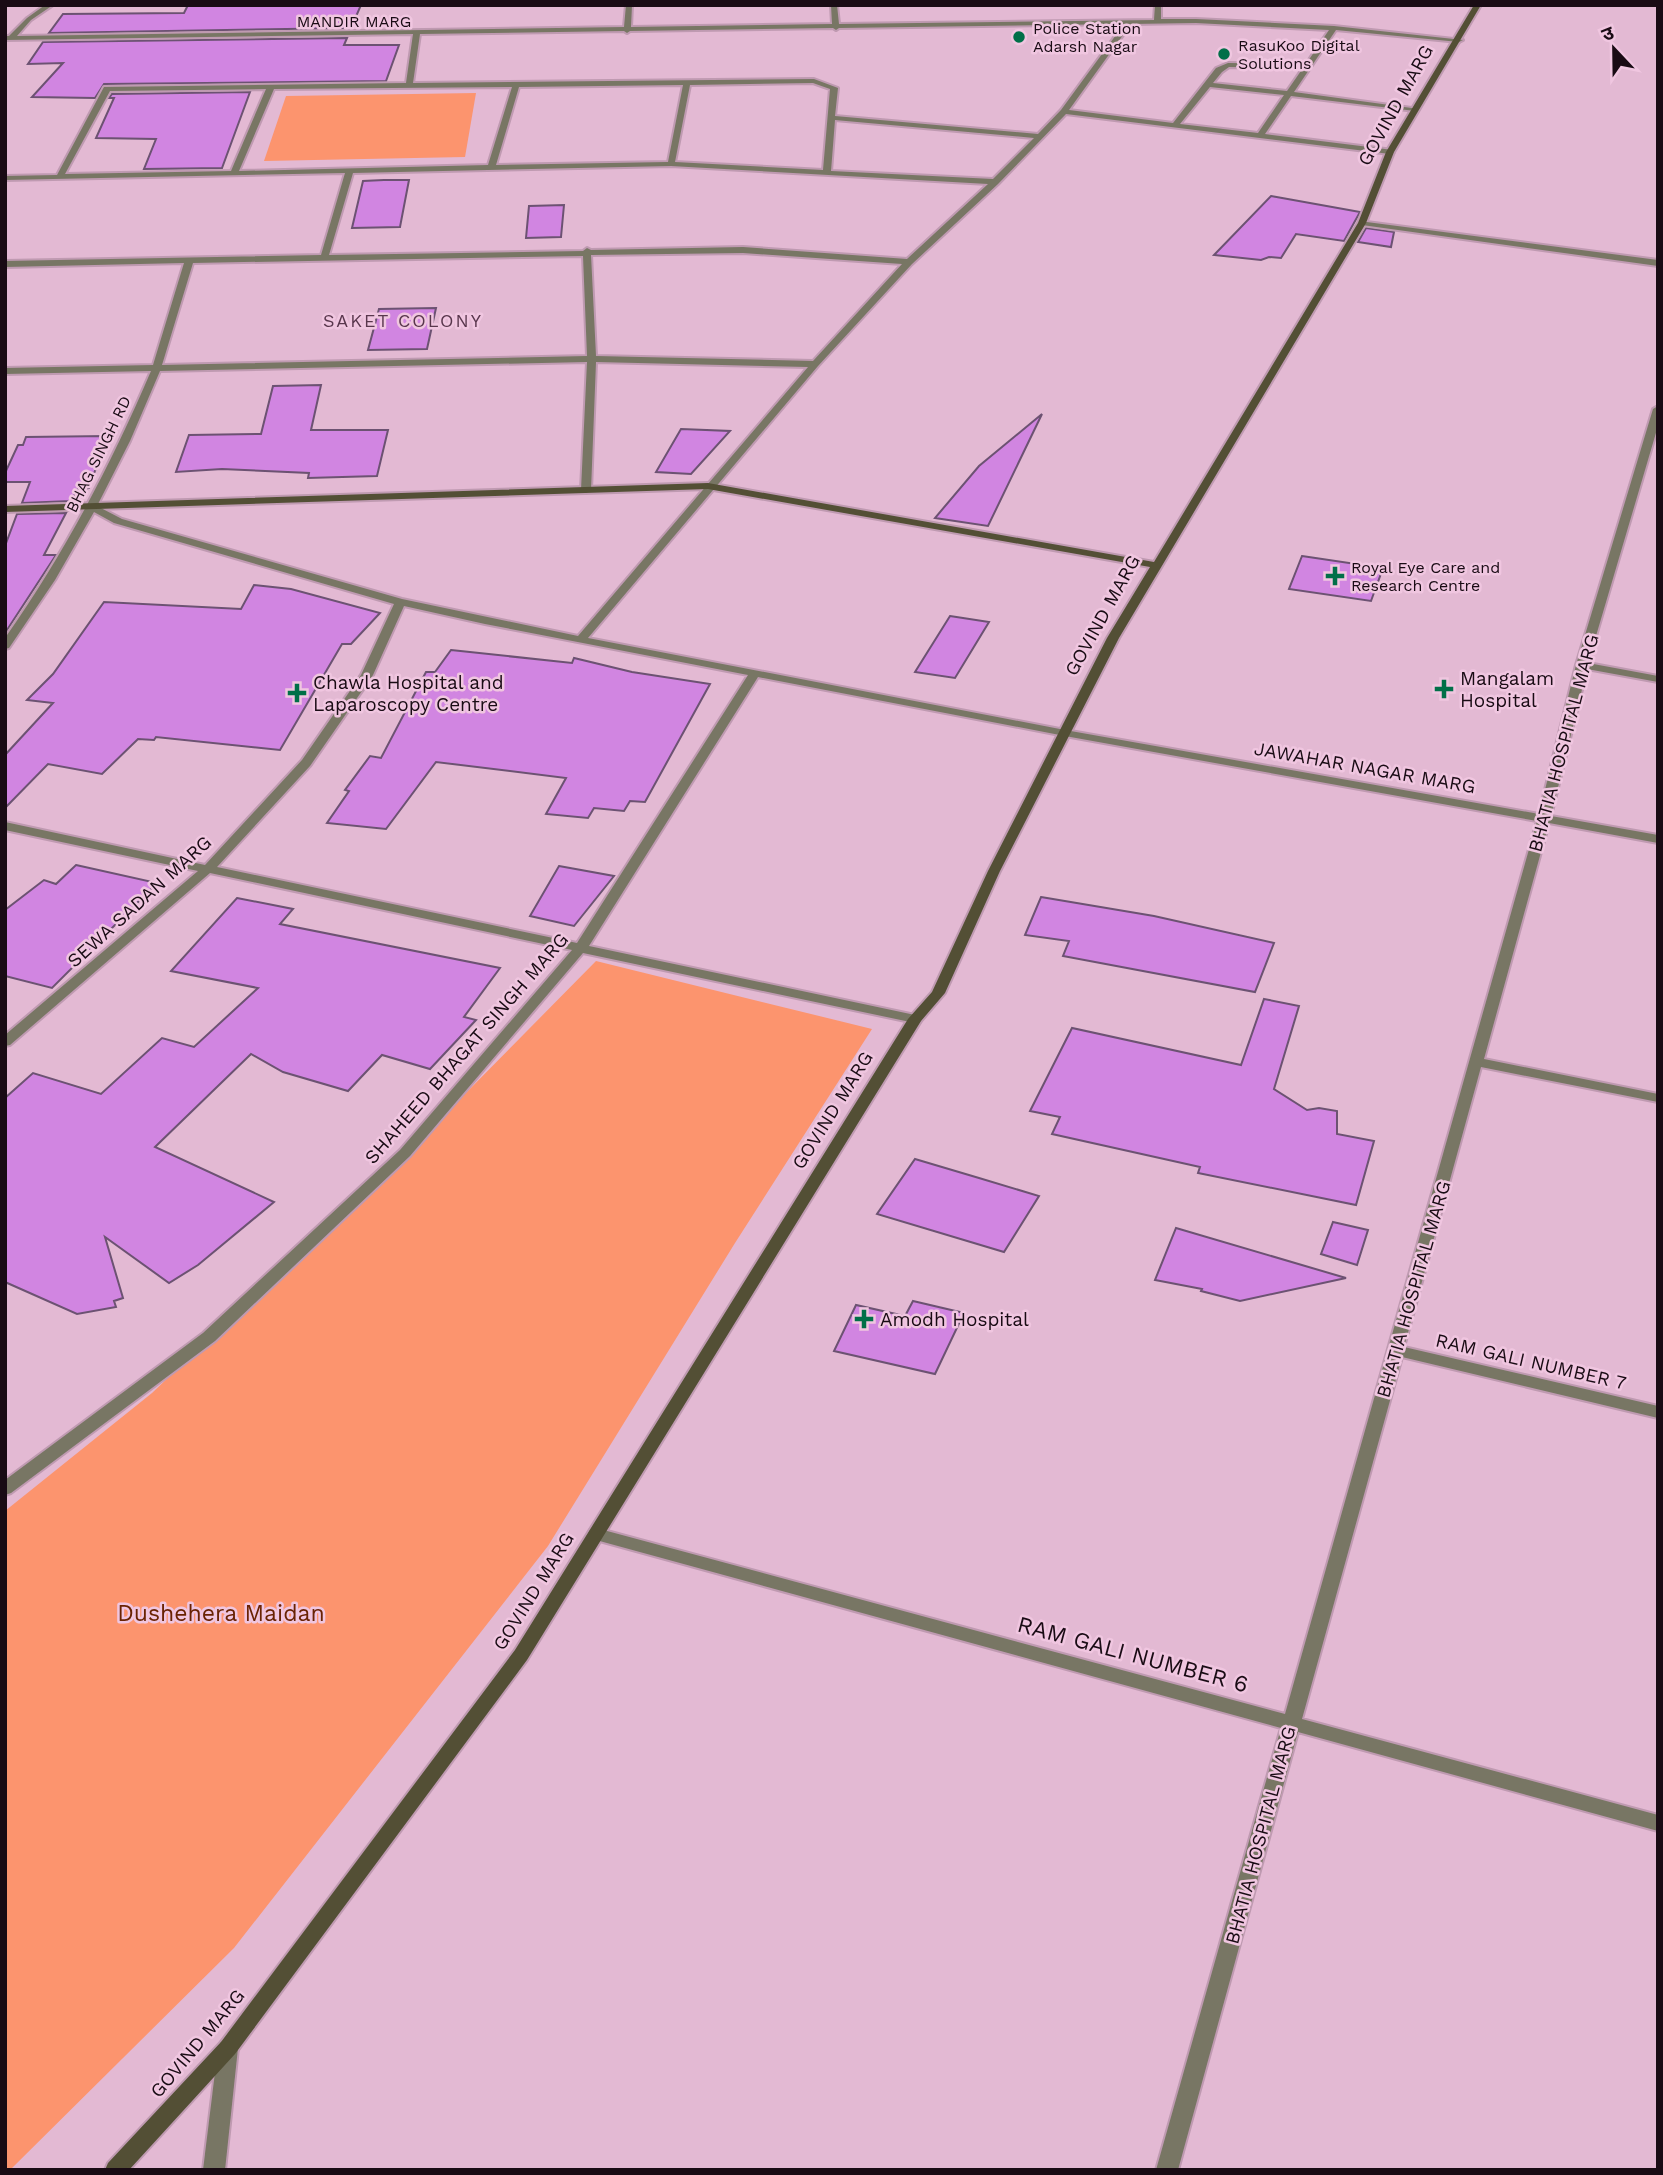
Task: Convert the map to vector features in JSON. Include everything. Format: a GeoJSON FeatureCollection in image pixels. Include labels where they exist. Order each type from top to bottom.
{"type":"FeatureCollection","features":[{"type":"Feature","properties":{"kind":"street"},"geometry":{"type":"LineString","coordinates":[[8,38],[50,5]]}},
{"type":"Feature","properties":{"kind":"street"},"geometry":{"type":"LineString","coordinates":[[626,31],[629,5]]}},
{"type":"Feature","properties":{"kind":"street"},"geometry":{"type":"LineString","coordinates":[[834,5],[835,28]]}},
{"type":"Feature","properties":{"kind":"street"},"geometry":{"type":"LineString","coordinates":[[1157,23],[1158,5]]}},
{"type":"Feature","properties":{"kind":"street","name":"GOVIND MARG"},"geometry":{"type":"LineString","coordinates":[[116,2170],[228,2048],[521,1655],[915,1019],[938,993],[994,871],[1113,638],[1362,223],[1390,152],[1478,5]]}},
{"type":"Feature","properties":{"kind":"street","name":"MANDIR MARG"},"geometry":{"type":"LineString","coordinates":[[8,38],[1157,23],[1334,28],[1459,40]]}},
{"type":"Feature","properties":{"kind":"street"},"geometry":{"type":"LineString","coordinates":[[580,640],[708,486],[815,364],[909,262],[995,182],[1064,112],[1128,24]]}},
{"type":"Feature","properties":{"kind":"street"},"geometry":{"type":"LineString","coordinates":[[1260,136],[1334,28]]}},
{"type":"Feature","properties":{"kind":"street"},"geometry":{"type":"LineString","coordinates":[[409,85],[417,34]]}},
{"type":"Feature","properties":{"kind":"street"},"geometry":{"type":"LineString","coordinates":[[1175,126],[1207,85],[1228,65],[1308,65]]}},
{"type":"Feature","properties":{"kind":"street"},"geometry":{"type":"LineString","coordinates":[[671,164],[687,82]]}},
{"type":"Feature","properties":{"kind":"street"},"geometry":{"type":"LineString","coordinates":[[60,177],[107,89],[687,82],[828,83],[834,88],[834,118],[827,171]]}},
{"type":"Feature","properties":{"kind":"street"},"geometry":{"type":"LineString","coordinates":[[491,168],[516,84]]}},
{"type":"Feature","properties":{"kind":"street"},"geometry":{"type":"LineString","coordinates":[[1207,85],[1415,108]]}},
{"type":"Feature","properties":{"kind":"street"},"geometry":{"type":"LineString","coordinates":[[234,174],[271,87]]}},
{"type":"Feature","properties":{"kind":"street"},"geometry":{"type":"LineString","coordinates":[[1064,112],[1390,152]]}},
{"type":"Feature","properties":{"kind":"street"},"geometry":{"type":"LineString","coordinates":[[834,118],[1039,136]]}},
{"type":"Feature","properties":{"kind":"street"},"geometry":{"type":"LineString","coordinates":[[5,178],[671,164],[995,182]]}},
{"type":"Feature","properties":{"kind":"street"},"geometry":{"type":"LineString","coordinates":[[324,258],[350,171]]}},
{"type":"Feature","properties":{"kind":"street"},"geometry":{"type":"LineString","coordinates":[[1362,223],[1658,263]]}},
{"type":"Feature","properties":{"kind":"street"},"geometry":{"type":"LineString","coordinates":[[5,264],[743,250],[909,262]]}},
{"type":"Feature","properties":{"kind":"street"},"geometry":{"type":"LineString","coordinates":[[586,490],[592,359],[587,251]]}},
{"type":"Feature","properties":{"kind":"street","name":"BHAG SINGH RD"},"geometry":{"type":"LineString","coordinates":[[5,646],[47,589],[92,507],[157,367],[189,261]]}},
{"type":"Feature","properties":{"kind":"street"},"geometry":{"type":"LineString","coordinates":[[5,371],[592,359],[815,364]]}},
{"type":"Feature","properties":{"kind":"street","name":"BHATIA HOSPITAL MARG"},"geometry":{"type":"LineString","coordinates":[[1167,2170],[1544,818],[1582,666],[1658,409]]}},
{"type":"Feature","properties":{"kind":"street"},"geometry":{"type":"LineString","coordinates":[[5,509],[708,486],[1155,565]]}},
{"type":"Feature","properties":{"kind":"street","name":"JAWAHAR NAGAR MARG"},"geometry":{"type":"LineString","coordinates":[[92,507],[118,521],[400,602],[580,640],[1065,733],[1658,839]]}},
{"type":"Feature","properties":{"kind":"street","name":"SEWA SADAN MARG"},"geometry":{"type":"LineString","coordinates":[[5,1042],[208,869],[306,763],[367,675],[400,602]]}},
{"type":"Feature","properties":{"kind":"street"},"geometry":{"type":"LineString","coordinates":[[1582,666],[1658,679]]}},
{"type":"Feature","properties":{"kind":"street","name":"SHAHEED BHAGAT SINGH MARG"},"geometry":{"type":"LineString","coordinates":[[5,1489],[209,1337],[405,1153],[582,946],[754,674]]}},
{"type":"Feature","properties":{"kind":"street"},"geometry":{"type":"LineString","coordinates":[[5,826],[582,946],[915,1019]]}},
{"type":"Feature","properties":{"kind":"street"},"geometry":{"type":"LineString","coordinates":[[1476,1062],[1658,1098]]}},
{"type":"Feature","properties":{"kind":"street","name":"RAM GALI NUMBER 7"},"geometry":{"type":"LineString","coordinates":[[1395,1350],[1658,1412]]}},
{"type":"Feature","properties":{"kind":"street","name":"RAM GALI NUMBER 6"},"geometry":{"type":"LineString","coordinates":[[596,1534],[1658,1823]]}},
{"type":"Feature","properties":{"kind":"street"},"geometry":{"type":"LineString","coordinates":[[214,2170],[228,2048]]}},
{"type":"Feature","properties":{"kind":"green space"},"geometry":{"type":"Polygon","coordinates":[[[476,93],[465,157],[264,161],[286,96],[476,93]]]}},
{"type":"Feature","properties":{"kind":"green space","name":"Dushehera Maidan"},"geometry":{"type":"Polygon","coordinates":[[[596,961],[872,1029],[735,1243],[548,1546],[234,1948],[10,2170],[5,2170],[5,1511],[152,1393],[454,1105],[596,961]]]}},
{"type":"Feature","properties":{"kind":"building"},"geometry":{"type":"Polygon","coordinates":[[[188,5],[361,5],[351,28],[49,33],[63,14],[184,13],[188,5]]]}},
{"type":"Feature","properties":{"kind":"building"},"geometry":{"type":"Polygon","coordinates":[[[347,38],[344,45],[399,45],[386,81],[104,84],[95,98],[32,97],[63,63],[28,64],[43,42],[347,38]]]}},
{"type":"Feature","properties":{"kind":"building"},"geometry":{"type":"Polygon","coordinates":[[[250,92],[222,168],[144,169],[156,139],[96,138],[114,98],[109,98],[112,94],[250,92]]]}},
{"type":"Feature","properties":{"kind":"building"},"geometry":{"type":"Polygon","coordinates":[[[409,180],[400,227],[352,228],[363,181],[409,180]]]}},
{"type":"Feature","properties":{"kind":"building"},"geometry":{"type":"Polygon","coordinates":[[[1271,196],[1360,212],[1344,241],[1296,234],[1281,258],[1269,257],[1261,260],[1214,255],[1271,196]]]}},
{"type":"Feature","properties":{"kind":"building"},"geometry":{"type":"Polygon","coordinates":[[[564,205],[561,237],[526,238],[529,206],[564,205]]]}},
{"type":"Feature","properties":{"kind":"building"},"geometry":{"type":"Polygon","coordinates":[[[1366,228],[1394,232],[1391,247],[1358,242],[1366,228]]]}},
{"type":"Feature","properties":{"kind":"building"},"geometry":{"type":"Polygon","coordinates":[[[436,308],[427,349],[368,350],[379,309],[436,308]]]}},
{"type":"Feature","properties":{"kind":"building"},"geometry":{"type":"Polygon","coordinates":[[[321,385],[311,430],[388,430],[377,476],[308,478],[309,473],[222,469],[176,472],[189,435],[261,434],[273,386],[321,385]]]}},
{"type":"Feature","properties":{"kind":"building"},"geometry":{"type":"Polygon","coordinates":[[[1042,414],[988,526],[935,518],[979,466],[1042,414]]]}},
{"type":"Feature","properties":{"kind":"building"},"geometry":{"type":"Polygon","coordinates":[[[681,429],[730,431],[691,474],[656,472],[681,429]]]}},
{"type":"Feature","properties":{"kind":"building"},"geometry":{"type":"Polygon","coordinates":[[[107,436],[89,488],[78,489],[71,501],[22,503],[30,482],[5,482],[5,473],[18,445],[23,445],[26,437],[107,436]]]}},
{"type":"Feature","properties":{"kind":"building"},"geometry":{"type":"Polygon","coordinates":[[[66,513],[44,555],[56,555],[5,633],[5,546],[17,514],[66,513]]]}},
{"type":"Feature","properties":{"kind":"building"},"geometry":{"type":"Polygon","coordinates":[[[1302,556],[1383,568],[1371,601],[1289,589],[1302,556]]]}},
{"type":"Feature","properties":{"kind":"building"},"geometry":{"type":"Polygon","coordinates":[[[254,585],[291,589],[380,613],[351,644],[342,644],[280,750],[156,737],[154,740],[138,739],[102,774],[48,764],[5,808],[5,755],[53,703],[27,700],[53,674],[104,602],[241,609],[254,585]]]}},
{"type":"Feature","properties":{"kind":"building"},"geometry":{"type":"Polygon","coordinates":[[[950,616],[989,622],[955,678],[915,672],[950,616]]]}},
{"type":"Feature","properties":{"kind":"building"},"geometry":{"type":"Polygon","coordinates":[[[451,650],[572,663],[574,658],[632,672],[710,684],[645,802],[630,801],[624,811],[594,808],[588,818],[546,814],[566,778],[436,762],[386,829],[327,823],[349,791],[345,790],[370,756],[381,758],[426,672],[435,672],[451,650]]]}},
{"type":"Feature","properties":{"kind":"building"},"geometry":{"type":"Polygon","coordinates":[[[76,865],[157,883],[52,988],[5,976],[5,910],[44,880],[56,884],[76,865]]]}},
{"type":"Feature","properties":{"kind":"building"},"geometry":{"type":"Polygon","coordinates":[[[559,866],[614,876],[574,926],[530,916],[559,866]]]}},
{"type":"Feature","properties":{"kind":"building"},"geometry":{"type":"Polygon","coordinates":[[[1041,897],[1154,916],[1274,943],[1255,992],[1063,956],[1069,941],[1025,935],[1041,897]]]}},
{"type":"Feature","properties":{"kind":"building"},"geometry":{"type":"Polygon","coordinates":[[[237,898],[293,909],[280,924],[500,968],[464,1017],[476,1020],[430,1069],[382,1055],[348,1091],[283,1072],[251,1054],[155,1147],[274,1202],[198,1265],[169,1283],[105,1237],[123,1298],[114,1301],[116,1307],[77,1314],[5,1282],[5,1098],[33,1073],[101,1094],[162,1038],[194,1047],[258,988],[171,971],[237,898]]]}},
{"type":"Feature","properties":{"kind":"building"},"geometry":{"type":"Polygon","coordinates":[[[1264,999],[1299,1006],[1274,1089],[1307,1110],[1319,1108],[1337,1111],[1337,1134],[1374,1141],[1356,1205],[1198,1173],[1200,1167],[1052,1134],[1060,1117],[1030,1111],[1072,1028],[1241,1065],[1264,999]]]}},
{"type":"Feature","properties":{"kind":"building"},"geometry":{"type":"Polygon","coordinates":[[[915,1159],[1039,1196],[1004,1252],[877,1214],[915,1159]]]}},
{"type":"Feature","properties":{"kind":"building"},"geometry":{"type":"Polygon","coordinates":[[[1333,1222],[1368,1230],[1357,1265],[1321,1254],[1333,1222]]]}},
{"type":"Feature","properties":{"kind":"building"},"geometry":{"type":"Polygon","coordinates":[[[1176,1228],[1346,1278],[1240,1301],[1201,1291],[1202,1289],[1155,1280],[1176,1228]]]}},
{"type":"Feature","properties":{"kind":"building"},"geometry":{"type":"Polygon","coordinates":[[[913,1301],[964,1313],[935,1374],[834,1351],[856,1305],[905,1316],[913,1301]]]}},
{"type":"Feature","properties":{"kind":"place","name":"Police Station Adarsh Nagar"},"geometry":{"type":"Point","coordinates":[1019,37]}},
{"type":"Feature","properties":{"kind":"place","name":"RasuKoo Digital Solutions"},"geometry":{"type":"Point","coordinates":[1224,54]}},
{"type":"Feature","properties":{"kind":"place","name":"Royal Eye Care and Research Centre"},"geometry":{"type":"Point","coordinates":[1335,576]}},
{"type":"Feature","properties":{"kind":"place","name":"Mangalam Hospital"},"geometry":{"type":"Point","coordinates":[1444,689]}},
{"type":"Feature","properties":{"kind":"place","name":"Chawla Hospital and Laparoscopy Centre"},"geometry":{"type":"Point","coordinates":[297,693]}},
{"type":"Feature","properties":{"kind":"place","name":"Amodh Hospital"},"geometry":{"type":"Point","coordinates":[864,1319]}},
{"type":"Feature","properties":{"kind":"district","name":"SAKET COLONY"},"geometry":{"type":"Point","coordinates":[403,321]}}]}
